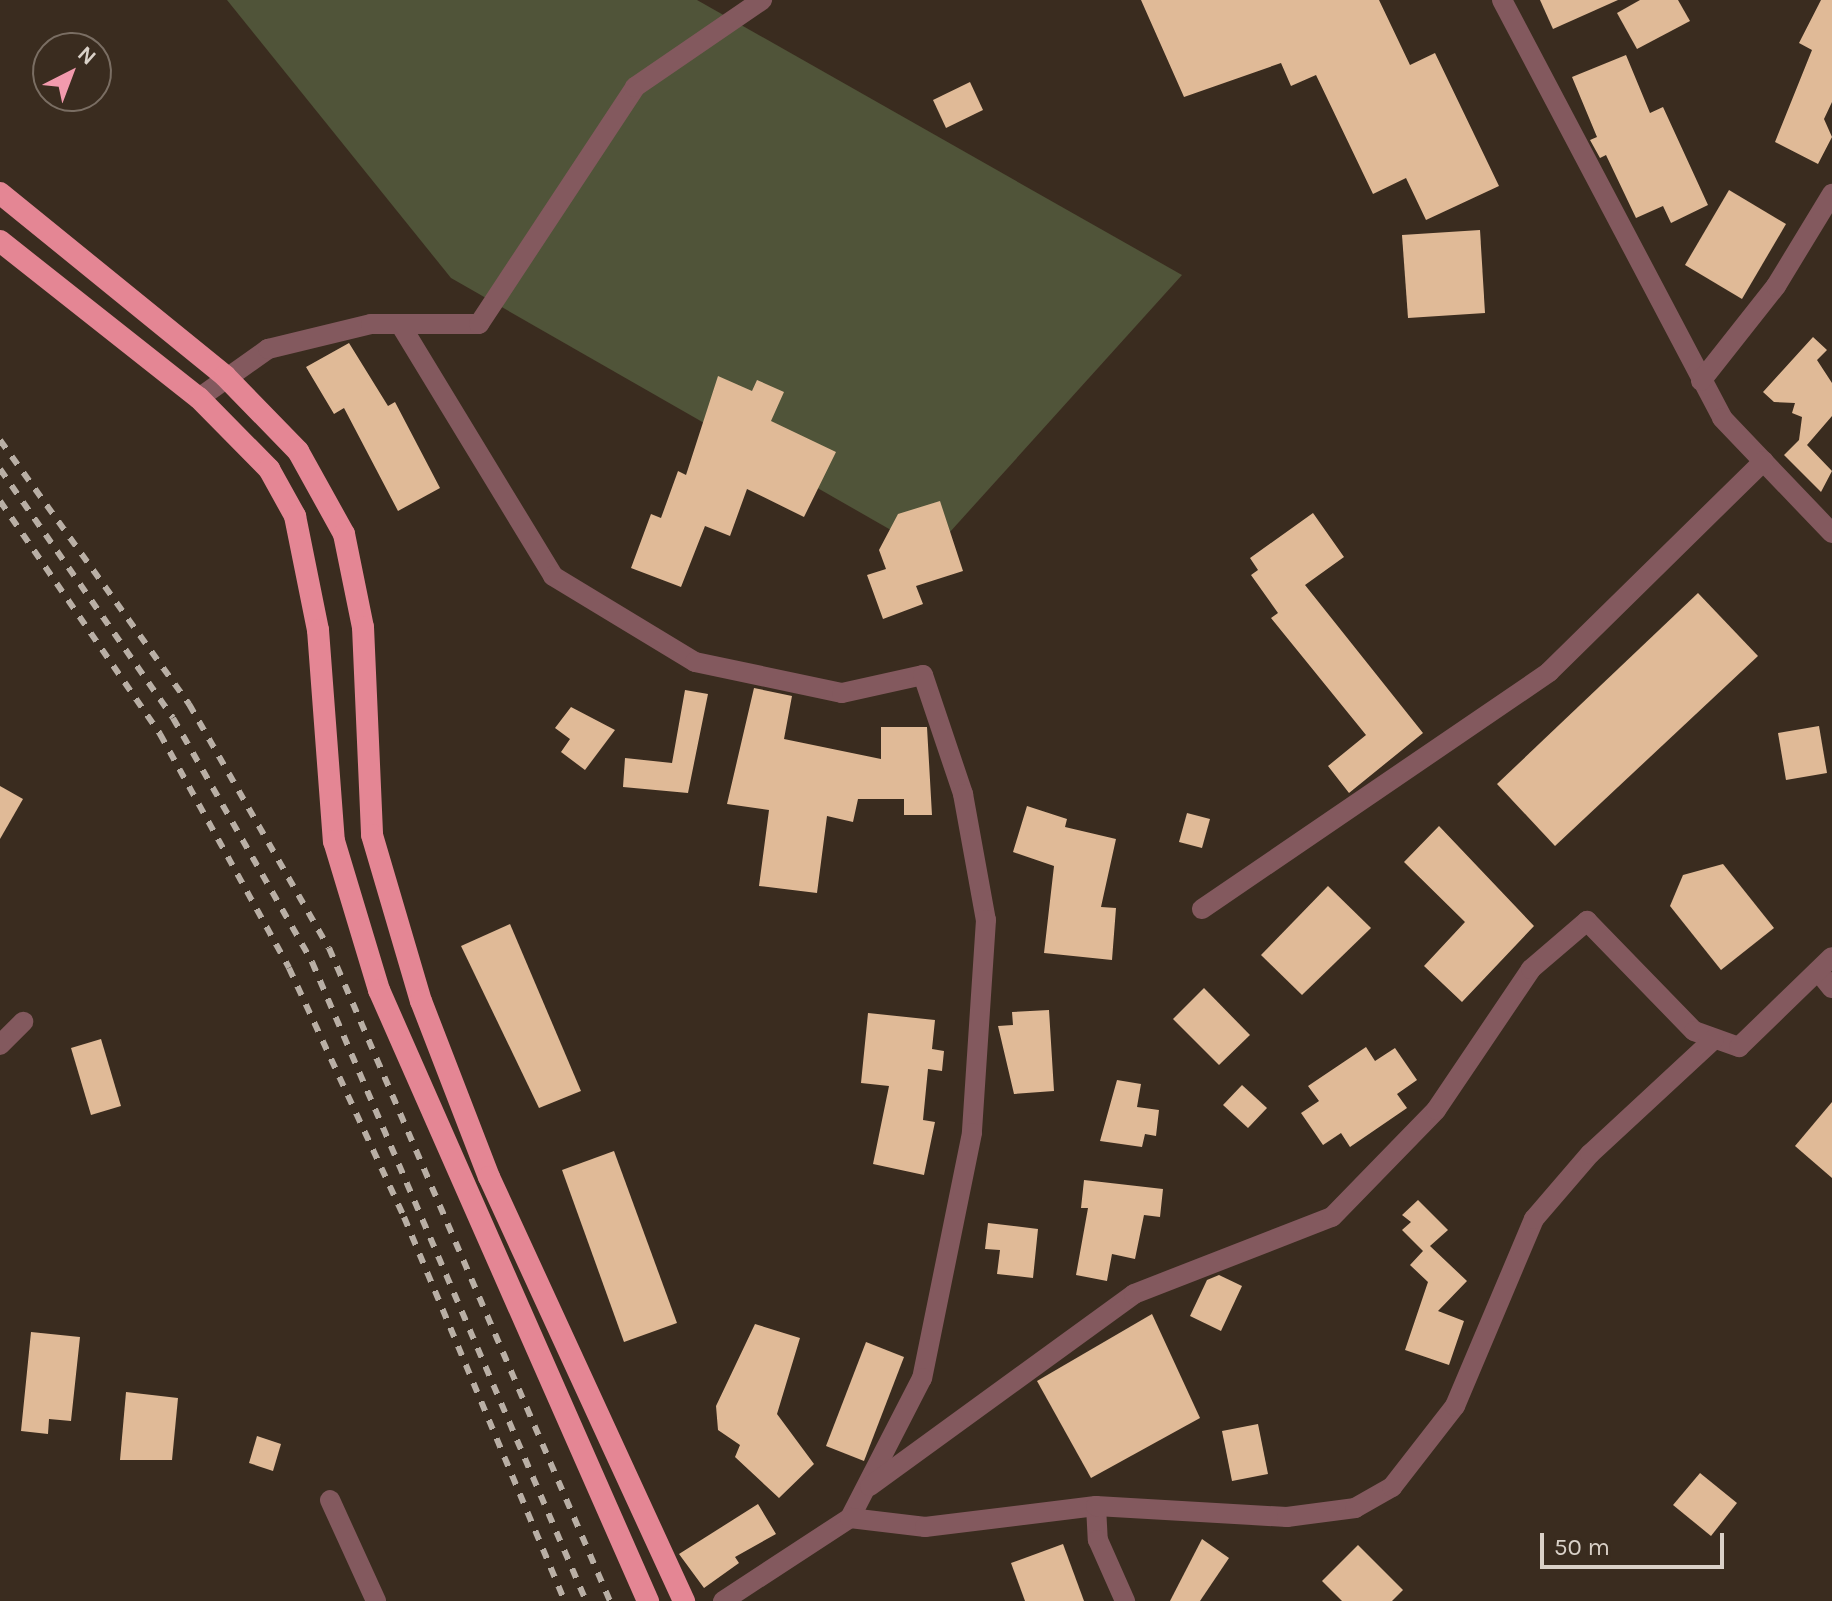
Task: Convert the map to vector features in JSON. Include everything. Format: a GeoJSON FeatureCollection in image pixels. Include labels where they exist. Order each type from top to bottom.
{"type":"FeatureCollection","features":[{"type":"Feature","properties":{"kind":"highway"},"geometry":{"type":"LineString","coordinates":[[0,193],[225,376],[298,451],[344,534],[363,627],[372,835],[421,1001],[489,1177],[684,1601]]}},
{"type":"Feature","properties":{"kind":"highway"},"geometry":{"type":"LineString","coordinates":[[0,241],[199,398],[269,469],[295,516],[318,630],[334,841],[379,990],[648,1601]]}},
{"type":"Feature","properties":{"kind":"street"},"geometry":{"type":"LineString","coordinates":[[199,398],[225,376],[268,349],[400,324],[479,324],[635,87],[762,0]]}},
{"type":"Feature","properties":{"kind":"street"},"geometry":{"type":"LineString","coordinates":[[1502,0],[1722,418],[1832,533]]}},
{"type":"Feature","properties":{"kind":"street"},"geometry":{"type":"LineString","coordinates":[[1701,381],[1776,286],[1832,194]]}},
{"type":"Feature","properties":{"kind":"street"},"geometry":{"type":"LineString","coordinates":[[400,324],[553,576],[695,662],[842,693],[923,675],[963,794],[986,920],[972,1133],[922,1378],[850,1518],[723,1601]]}},
{"type":"Feature","properties":{"kind":"street"},"geometry":{"type":"LineString","coordinates":[[1202,909],[1549,672],[1764,461]]}},
{"type":"Feature","properties":{"kind":"street"},"geometry":{"type":"LineString","coordinates":[[865,1489],[1134,1294],[1332,1217],[1436,1110],[1531,969],[1587,921],[1694,1031],[1739,1047],[1825,964],[1832,988]]}},
{"type":"Feature","properties":{"kind":"street"},"geometry":{"type":"LineString","coordinates":[[0,1045],[23,1022]]}},
{"type":"Feature","properties":{"kind":"street"},"geometry":{"type":"LineString","coordinates":[[850,1518],[925,1527],[1096,1506],[1287,1517],[1355,1508],[1392,1487],[1455,1406],[1534,1219],[1590,1154],[1714,1039]]}},
{"type":"Feature","properties":{"kind":"street"},"geometry":{"type":"LineString","coordinates":[[330,1500],[376,1601]]}},
{"type":"Feature","properties":{"kind":"street"},"geometry":{"type":"LineString","coordinates":[[1096,1506],[1098,1540],[1125,1601]]}},
{"type":"Feature","properties":{"kind":"green space"},"geometry":{"type":"Polygon","coordinates":[[[227,0],[697,0],[1182,275],[931,553],[451,278],[227,0]]]}},
{"type":"Feature","properties":{"kind":"building"},"geometry":{"type":"Polygon","coordinates":[[[1141,0],[1379,0],[1410,65],[1435,53],[1499,186],[1426,220],[1406,178],[1373,194],[1316,75],[1291,86],[1281,63],[1184,97],[1141,0]]]}},
{"type":"Feature","properties":{"kind":"building"},"geometry":{"type":"Polygon","coordinates":[[[1540,0],[1618,0],[1553,29],[1540,0]]]}},
{"type":"Feature","properties":{"kind":"building"},"geometry":{"type":"Polygon","coordinates":[[[1640,0],[1678,0],[1690,21],[1637,49],[1617,13],[1640,0]]]}},
{"type":"Feature","properties":{"kind":"building"},"geometry":{"type":"Polygon","coordinates":[[[1821,0],[1832,0],[1832,102],[1824,119],[1832,137],[1818,164],[1775,142],[1812,50],[1799,43],[1821,0]]]}},
{"type":"Feature","properties":{"kind":"building"},"geometry":{"type":"Polygon","coordinates":[[[1626,55],[1650,113],[1663,107],[1708,205],[1671,223],[1663,206],[1636,218],[1606,155],[1600,158],[1590,140],[1597,137],[1572,77],[1626,55]]]}},
{"type":"Feature","properties":{"kind":"building"},"geometry":{"type":"Polygon","coordinates":[[[970,82],[983,110],[946,128],[933,100],[970,82]]]}},
{"type":"Feature","properties":{"kind":"building"},"geometry":{"type":"Polygon","coordinates":[[[1729,190],[1786,224],[1742,299],[1685,265],[1729,190]]]}},
{"type":"Feature","properties":{"kind":"building"},"geometry":{"type":"Polygon","coordinates":[[[1480,230],[1485,313],[1408,318],[1402,235],[1480,230]]]}},
{"type":"Feature","properties":{"kind":"building"},"geometry":{"type":"Polygon","coordinates":[[[1813,337],[1827,350],[1817,360],[1832,383],[1832,416],[1807,445],[1832,471],[1821,492],[1784,455],[1799,440],[1802,417],[1792,413],[1795,403],[1774,402],[1763,392],[1813,337]]]}},
{"type":"Feature","properties":{"kind":"building"},"geometry":{"type":"Polygon","coordinates":[[[349,343],[388,406],[395,402],[440,488],[398,511],[344,408],[334,414],[306,367],[349,343]]]}},
{"type":"Feature","properties":{"kind":"building"},"geometry":{"type":"Polygon","coordinates":[[[718,376],[752,391],[757,380],[784,392],[771,421],[836,452],[804,517],[747,489],[730,536],[705,526],[681,587],[631,568],[651,514],[661,518],[678,471],[686,475],[718,376]]]}},
{"type":"Feature","properties":{"kind":"building"},"geometry":{"type":"Polygon","coordinates":[[[940,501],[963,571],[916,586],[923,604],[883,619],[867,575],[886,569],[879,550],[898,514],[940,501]]]}},
{"type":"Feature","properties":{"kind":"building"},"geometry":{"type":"Polygon","coordinates":[[[1313,513],[1344,557],[1305,585],[1423,733],[1349,793],[1328,766],[1366,735],[1271,618],[1278,613],[1251,575],[1258,570],[1250,558],[1313,513]]]}},
{"type":"Feature","properties":{"kind":"building"},"geometry":{"type":"Polygon","coordinates":[[[1698,593],[1758,656],[1555,846],[1497,784],[1698,593]]]}},
{"type":"Feature","properties":{"kind":"building"},"geometry":{"type":"Polygon","coordinates":[[[754,688],[792,696],[784,739],[881,759],[881,727],[927,727],[932,815],[904,815],[904,799],[858,799],[853,822],[827,816],[817,893],[759,886],[769,810],[727,804],[754,688]]]}},
{"type":"Feature","properties":{"kind":"building"},"geometry":{"type":"Polygon","coordinates":[[[685,690],[708,694],[688,793],[623,787],[625,758],[672,763],[685,690]]]}},
{"type":"Feature","properties":{"kind":"building"},"geometry":{"type":"Polygon","coordinates":[[[571,707],[615,730],[585,770],[561,752],[570,739],[555,728],[571,707]]]}},
{"type":"Feature","properties":{"kind":"building"},"geometry":{"type":"Polygon","coordinates":[[[1819,726],[1827,773],[1786,780],[1778,733],[1819,726]]]}},
{"type":"Feature","properties":{"kind":"building"},"geometry":{"type":"Polygon","coordinates":[[[0,786],[23,799],[0,839],[0,786]]]}},
{"type":"Feature","properties":{"kind":"building"},"geometry":{"type":"Polygon","coordinates":[[[1027,806],[1067,819],[1065,827],[1116,839],[1101,907],[1116,908],[1112,960],[1044,953],[1054,866],[1013,852],[1027,806]]]}},
{"type":"Feature","properties":{"kind":"building"},"geometry":{"type":"Polygon","coordinates":[[[1187,813],[1210,819],[1202,848],[1179,842],[1187,813]]]}},
{"type":"Feature","properties":{"kind":"building"},"geometry":{"type":"Polygon","coordinates":[[[1439,826],[1534,926],[1462,1002],[1424,966],[1465,922],[1404,862],[1439,826]]]}},
{"type":"Feature","properties":{"kind":"building"},"geometry":{"type":"Polygon","coordinates":[[[1723,864],[1774,928],[1721,970],[1670,906],[1683,875],[1723,864]]]}},
{"type":"Feature","properties":{"kind":"building"},"geometry":{"type":"Polygon","coordinates":[[[1328,886],[1371,928],[1302,995],[1261,955],[1328,886]]]}},
{"type":"Feature","properties":{"kind":"building"},"geometry":{"type":"Polygon","coordinates":[[[510,924],[581,1091],[539,1108],[461,946],[510,924]]]}},
{"type":"Feature","properties":{"kind":"building"},"geometry":{"type":"Polygon","coordinates":[[[1204,988],[1250,1035],[1219,1065],[1173,1019],[1204,988]]]}},
{"type":"Feature","properties":{"kind":"building"},"geometry":{"type":"Polygon","coordinates":[[[1049,1010],[1054,1091],[1014,1094],[998,1026],[1013,1025],[1012,1012],[1049,1010]]]}},
{"type":"Feature","properties":{"kind":"building"},"geometry":{"type":"Polygon","coordinates":[[[868,1013],[935,1020],[932,1049],[944,1051],[942,1071],[928,1069],[923,1120],[935,1122],[924,1175],[873,1164],[889,1086],[861,1083],[868,1013]]]}},
{"type":"Feature","properties":{"kind":"building"},"geometry":{"type":"Polygon","coordinates":[[[101,1039],[121,1106],[91,1115],[71,1048],[101,1039]]]}},
{"type":"Feature","properties":{"kind":"building"},"geometry":{"type":"Polygon","coordinates":[[[1366,1047],[1375,1061],[1395,1048],[1417,1080],[1397,1094],[1407,1108],[1350,1147],[1341,1133],[1323,1145],[1301,1113],[1319,1101],[1308,1086],[1366,1047]]]}},
{"type":"Feature","properties":{"kind":"building"},"geometry":{"type":"Polygon","coordinates":[[[1117,1080],[1141,1084],[1137,1107],[1159,1110],[1156,1136],[1145,1134],[1142,1147],[1100,1141],[1117,1080]]]}},
{"type":"Feature","properties":{"kind":"building"},"geometry":{"type":"Polygon","coordinates":[[[1242,1085],[1267,1108],[1248,1128],[1223,1105],[1242,1085]]]}},
{"type":"Feature","properties":{"kind":"building"},"geometry":{"type":"Polygon","coordinates":[[[1832,1102],[1832,1178],[1795,1146],[1832,1102]]]}},
{"type":"Feature","properties":{"kind":"building"},"geometry":{"type":"Polygon","coordinates":[[[614,1151],[677,1323],[624,1342],[562,1170],[614,1151]]]}},
{"type":"Feature","properties":{"kind":"building"},"geometry":{"type":"Polygon","coordinates":[[[1084,1180],[1163,1189],[1160,1217],[1144,1215],[1135,1259],[1112,1254],[1107,1281],[1076,1275],[1088,1208],[1081,1208],[1084,1180]]]}},
{"type":"Feature","properties":{"kind":"building"},"geometry":{"type":"Polygon","coordinates":[[[1418,1200],[1448,1230],[1430,1246],[1467,1281],[1438,1311],[1464,1321],[1449,1365],[1405,1350],[1428,1282],[1410,1265],[1423,1251],[1402,1230],[1411,1222],[1402,1215],[1418,1200]]]}},
{"type":"Feature","properties":{"kind":"building"},"geometry":{"type":"Polygon","coordinates":[[[988,1223],[1038,1229],[1033,1278],[997,1274],[1000,1250],[985,1249],[988,1223]]]}},
{"type":"Feature","properties":{"kind":"building"},"geometry":{"type":"Polygon","coordinates":[[[1219,1275],[1242,1286],[1221,1331],[1190,1316],[1207,1280],[1219,1275]]]}},
{"type":"Feature","properties":{"kind":"building"},"geometry":{"type":"Polygon","coordinates":[[[1152,1314],[1200,1418],[1091,1478],[1037,1381],[1152,1314]]]}},
{"type":"Feature","properties":{"kind":"building"},"geometry":{"type":"Polygon","coordinates":[[[755,1324],[800,1338],[777,1414],[814,1464],[779,1498],[735,1457],[740,1445],[718,1430],[716,1406],[755,1324]]]}},
{"type":"Feature","properties":{"kind":"building"},"geometry":{"type":"Polygon","coordinates":[[[31,1332],[80,1337],[71,1421],[49,1419],[48,1434],[21,1431],[31,1332]]]}},
{"type":"Feature","properties":{"kind":"building"},"geometry":{"type":"Polygon","coordinates":[[[866,1342],[904,1357],[864,1461],[826,1446],[866,1342]]]}},
{"type":"Feature","properties":{"kind":"building"},"geometry":{"type":"Polygon","coordinates":[[[126,1392],[178,1398],[172,1460],[120,1460],[126,1392]]]}},
{"type":"Feature","properties":{"kind":"building"},"geometry":{"type":"Polygon","coordinates":[[[1258,1424],[1268,1474],[1232,1481],[1222,1431],[1258,1424]]]}},
{"type":"Feature","properties":{"kind":"building"},"geometry":{"type":"Polygon","coordinates":[[[257,1436],[281,1444],[273,1471],[249,1463],[257,1436]]]}},
{"type":"Feature","properties":{"kind":"building"},"geometry":{"type":"Polygon","coordinates":[[[1700,1473],[1737,1503],[1711,1536],[1673,1505],[1700,1473]]]}},
{"type":"Feature","properties":{"kind":"building"},"geometry":{"type":"Polygon","coordinates":[[[758,1504],[776,1534],[735,1557],[739,1563],[704,1588],[679,1554],[758,1504]]]}},
{"type":"Feature","properties":{"kind":"building"},"geometry":{"type":"Polygon","coordinates":[[[1202,1539],[1229,1558],[1200,1601],[1170,1601],[1202,1539]]]}},
{"type":"Feature","properties":{"kind":"building"},"geometry":{"type":"Polygon","coordinates":[[[1063,1544],[1084,1601],[1025,1601],[1011,1563],[1063,1544]]]}},
{"type":"Feature","properties":{"kind":"building"},"geometry":{"type":"Polygon","coordinates":[[[1358,1545],[1403,1590],[1392,1601],[1342,1601],[1322,1581],[1358,1545]]]}},
{"type":"Feature","properties":{"kind":"railway"},"geometry":{"type":"LineString","coordinates":[[0,440],[189,704],[329,948],[610,1601]]}},
{"type":"Feature","properties":{"kind":"railway"},"geometry":{"type":"LineString","coordinates":[[0,469],[173,718],[312,962],[586,1601]]}},
{"type":"Feature","properties":{"kind":"railway"},"geometry":{"type":"LineString","coordinates":[[0,501],[160,734],[289,968],[404,1217],[565,1601]]}}]}
